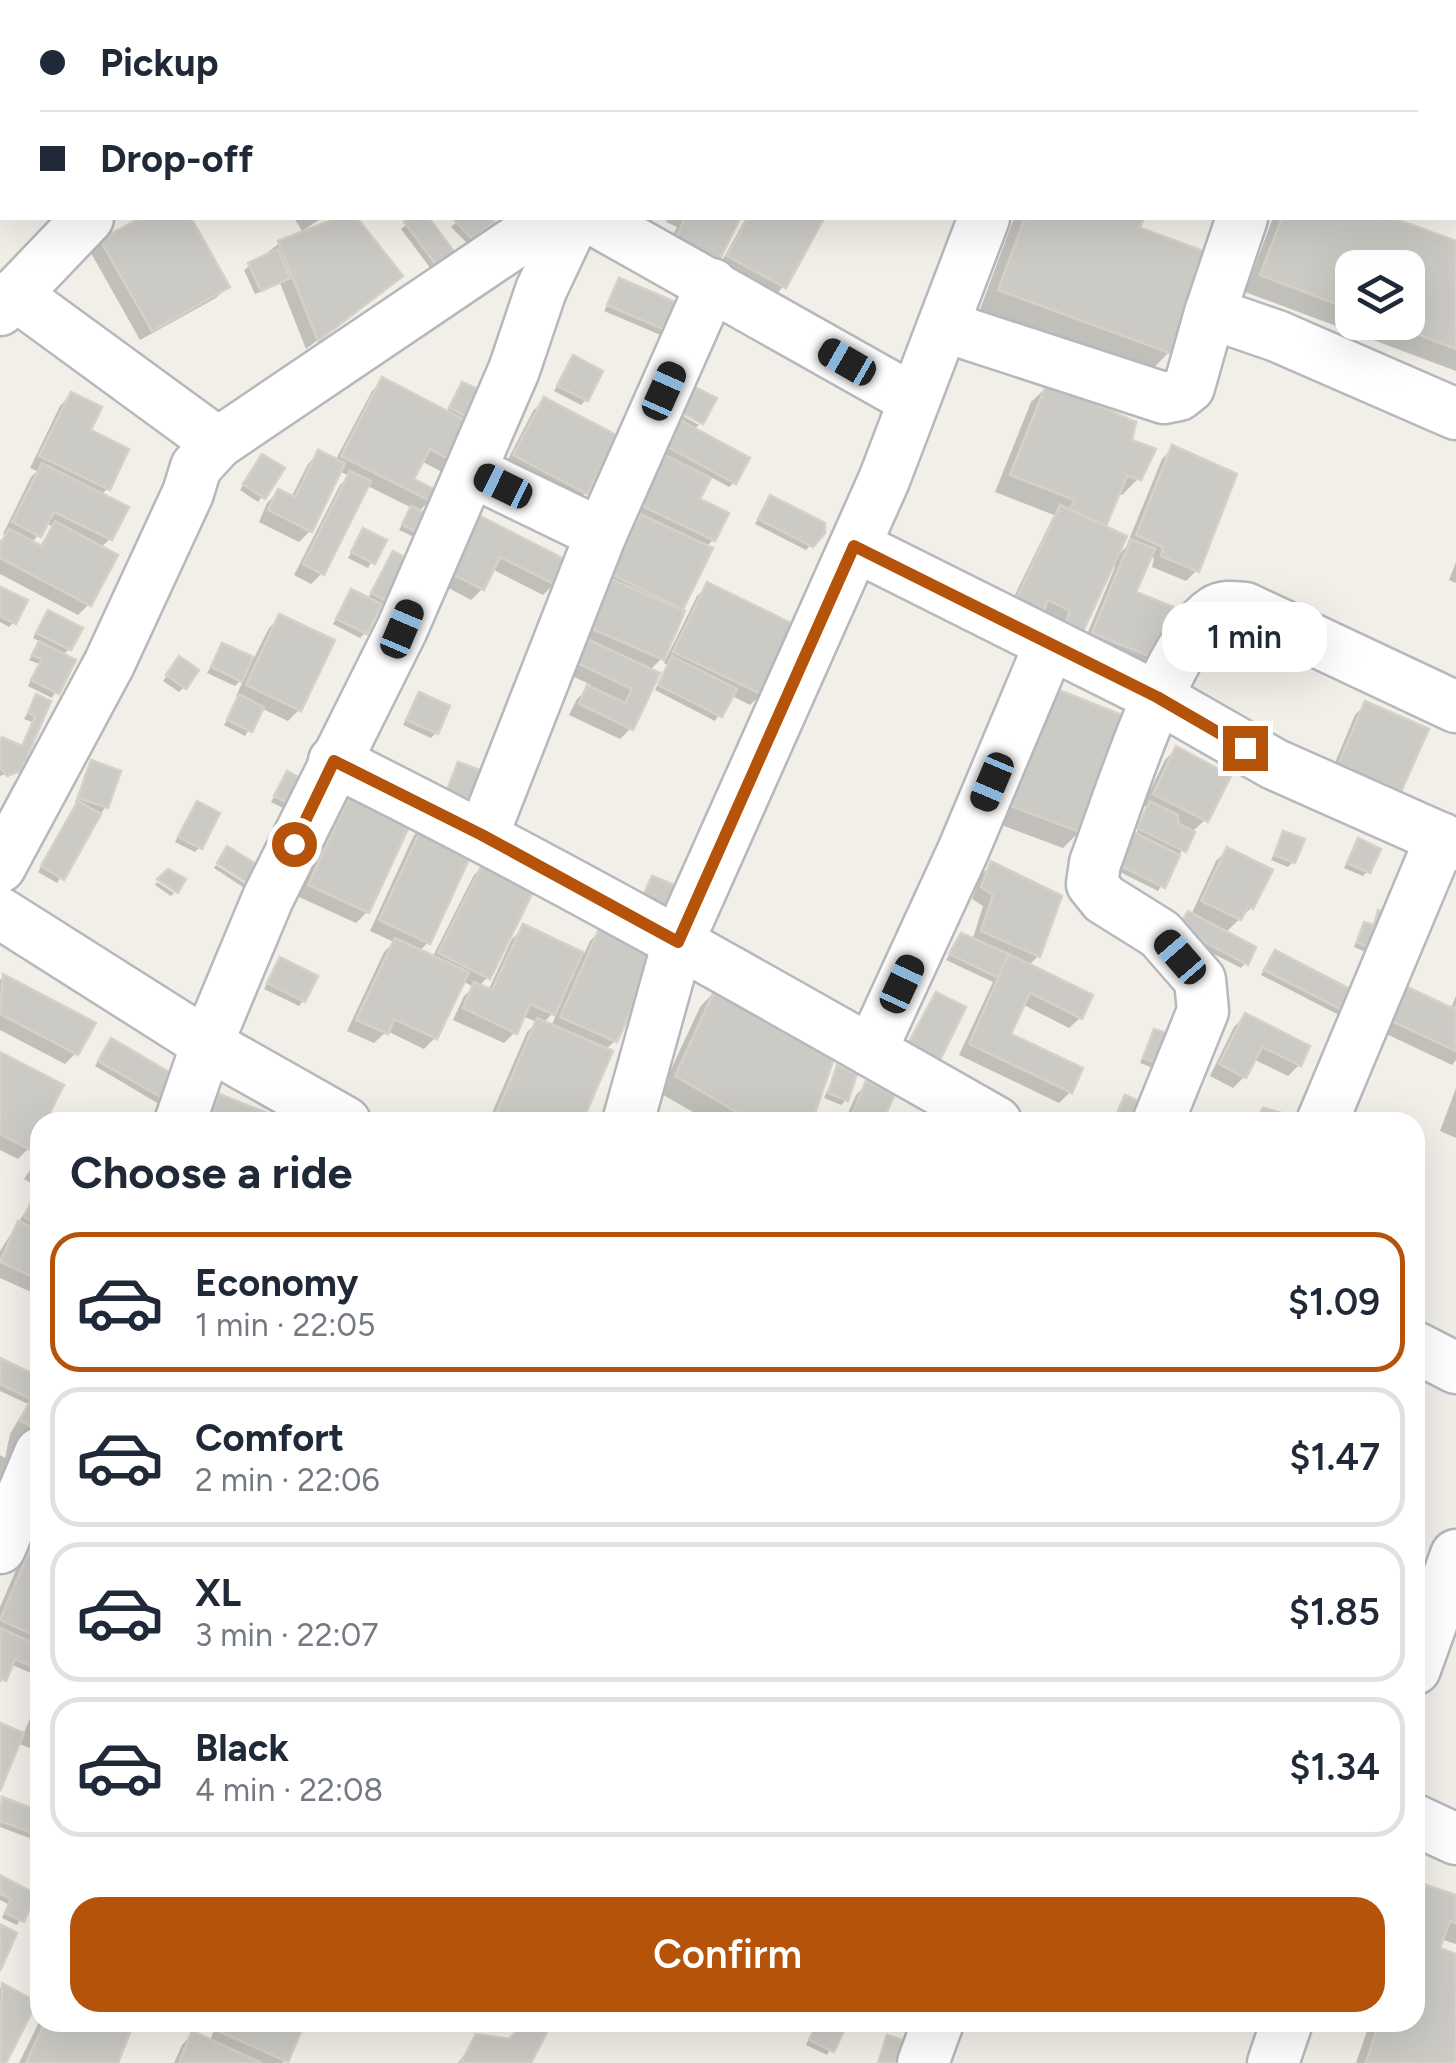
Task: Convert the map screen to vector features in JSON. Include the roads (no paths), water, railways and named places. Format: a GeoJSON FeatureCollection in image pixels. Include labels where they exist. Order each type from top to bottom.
{"type":"FeatureCollection","features":[{"type":"Feature","properties":{"kind":"street"},"geometry":{"type":"LineString","coordinates":[[86,220],[7,302],[218,443]]}},
{"type":"Feature","properties":{"kind":"street"},"geometry":{"type":"LineString","coordinates":[[0,867],[109,664],[188,494],[196,467],[218,443],[548,220]]}},
{"type":"Feature","properties":{"kind":"street"},"geometry":{"type":"LineString","coordinates":[[183,1112],[207,1044],[268,898],[402,629],[514,370],[541,290],[574,220]]}},
{"type":"Feature","properties":{"kind":"street"},"geometry":{"type":"LineString","coordinates":[[595,220],[914,400]]}},
{"type":"Feature","properties":{"kind":"street"},"geometry":{"type":"LineString","coordinates":[[631,1112],[678,942],[854,546],[983,220]]}},
{"type":"Feature","properties":{"kind":"street"},"geometry":{"type":"LineString","coordinates":[[943,326],[1164,398],[1179,395],[1189,386],[1241,220]]}},
{"type":"Feature","properties":{"kind":"street"},"geometry":{"type":"LineString","coordinates":[[482,835],[600,534],[712,284]]}},
{"type":"Feature","properties":{"kind":"street"},"geometry":{"type":"LineString","coordinates":[[1210,313],[1276,336],[1456,414]]}},
{"type":"Feature","properties":{"kind":"street"},"geometry":{"type":"LineString","coordinates":[[470,471],[600,534]]}},
{"type":"Feature","properties":{"kind":"street"},"geometry":{"type":"LineString","coordinates":[[854,546],[1157,697],[1274,764],[1448,842],[1326,1112]]}},
{"type":"Feature","properties":{"kind":"street"},"geometry":{"type":"LineString","coordinates":[[1162,1112],[1203,1011],[1200,980],[1160,934],[1104,899],[1092,884],[1095,864],[1157,697],[1177,658],[1210,614],[1223,607],[1245,608],[1456,707]]}},
{"type":"Feature","properties":{"kind":"street"},"geometry":{"type":"LineString","coordinates":[[871,1051],[963,851],[1050,644]]}},
{"type":"Feature","properties":{"kind":"street"},"geometry":{"type":"LineString","coordinates":[[334,761],[482,835],[978,1112]]}},
{"type":"Feature","properties":{"kind":"street"},"geometry":{"type":"LineString","coordinates":[[0,913],[207,1044],[327,1112]]}},
{"type":"Feature","properties":{"kind":"street"},"geometry":{"type":"LineString","coordinates":[[1425,1352],[1456,1368]]}},
{"type":"Feature","properties":{"kind":"street"},"geometry":{"type":"LineString","coordinates":[[0,1548],[30,1503]]}},
{"type":"Feature","properties":{"kind":"street"},"geometry":{"type":"LineString","coordinates":[[1425,1641],[1456,1555]]}},
{"type":"Feature","properties":{"kind":"street"},"geometry":{"type":"LineString","coordinates":[[1425,1825],[1456,1839]]}},
{"type":"Feature","properties":{"kind":"street"},"geometry":{"type":"LineString","coordinates":[[923,2063],[934,2032]]}},
{"type":"Feature","properties":{"kind":"street"},"geometry":{"type":"LineString","coordinates":[[1273,2063],[1284,2032]]}}]}
